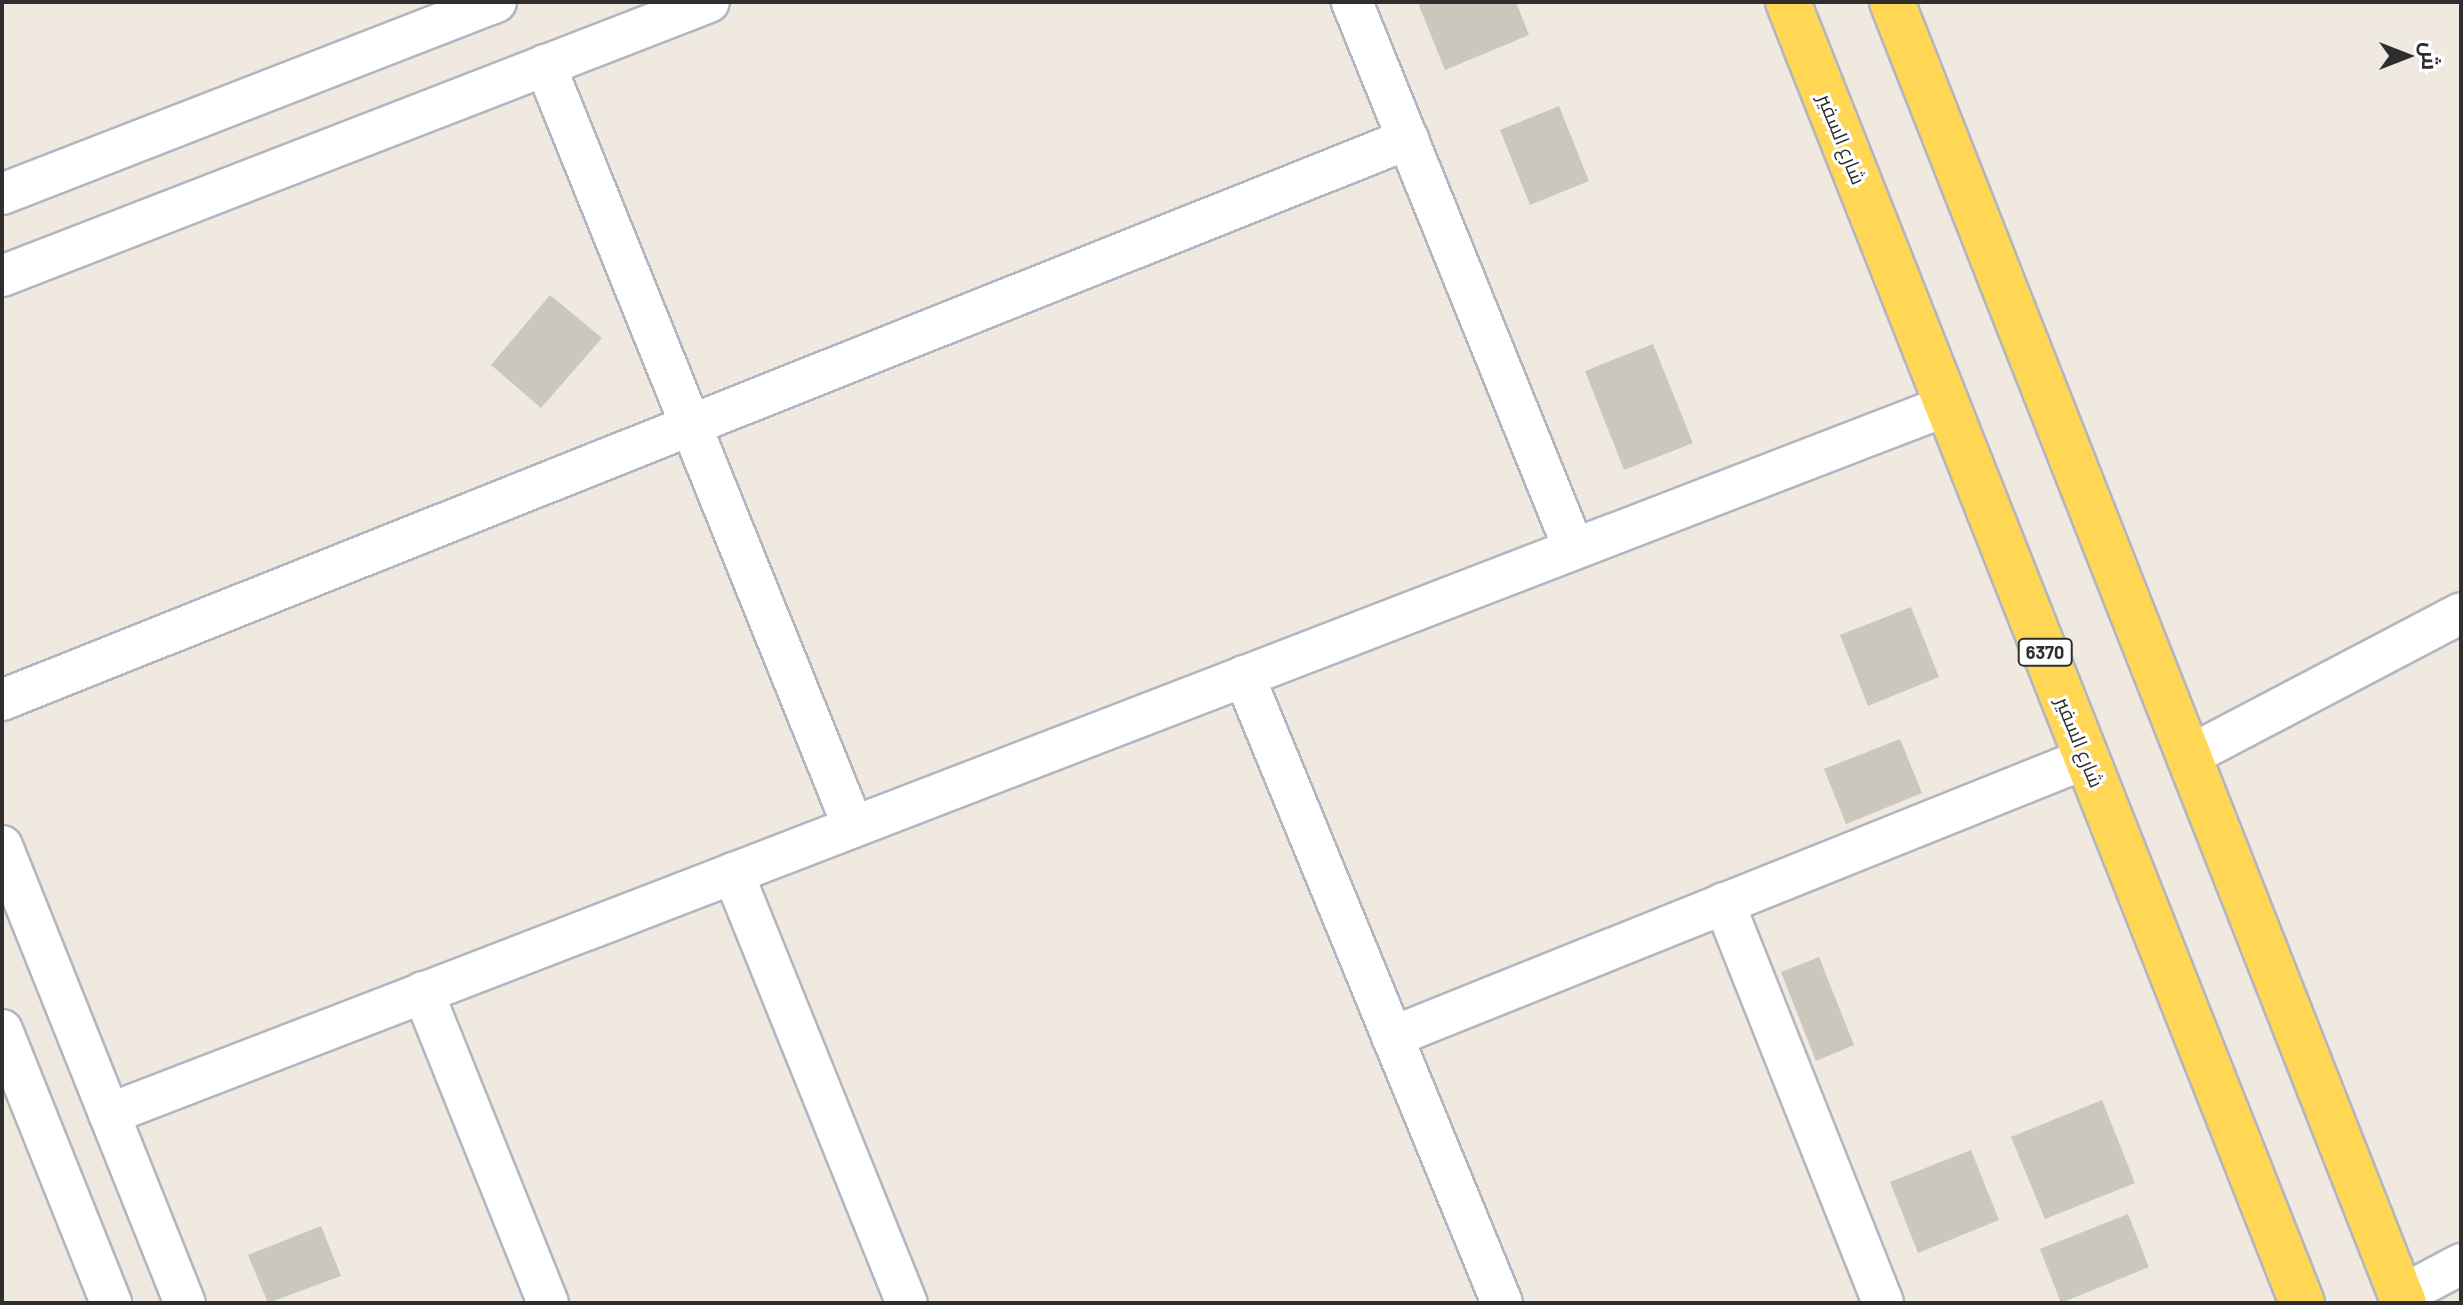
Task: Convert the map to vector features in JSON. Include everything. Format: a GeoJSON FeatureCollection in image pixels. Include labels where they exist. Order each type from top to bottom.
{"type":"FeatureCollection","features":[{"type":"Feature","properties":{"kind":"main road","name":"شارع السفير"},"geometry":{"type":"LineString","coordinates":[[1788,2],[2302,1303]]}},
{"type":"Feature","properties":{"kind":"main road"},"geometry":{"type":"LineString","coordinates":[[1892,2],[2402,1299]]}},
{"type":"Feature","properties":{"kind":"street"},"geometry":{"type":"LineString","coordinates":[[2,194],[496,2]]}},
{"type":"Feature","properties":{"kind":"street"},"geometry":{"type":"LineString","coordinates":[[2,276],[709,2]]}},
{"type":"Feature","properties":{"kind":"street"},"geometry":{"type":"LineString","coordinates":[[1352,2],[1574,549]]}},
{"type":"Feature","properties":{"kind":"street"},"geometry":{"type":"LineString","coordinates":[[545,65],[853,826]]}},
{"type":"Feature","properties":{"kind":"street"},"geometry":{"type":"LineString","coordinates":[[2,700],[1408,139]]}},
{"type":"Feature","properties":{"kind":"street"},"geometry":{"type":"LineString","coordinates":[[109,1114],[1948,405]]}},
{"type":"Feature","properties":{"kind":"street"},"geometry":{"type":"LineString","coordinates":[[2189,756],[2461,613]]}},
{"type":"Feature","properties":{"kind":"street"},"geometry":{"type":"LineString","coordinates":[[1244,676],[1502,1303]]}},
{"type":"Feature","properties":{"kind":"street"},"geometry":{"type":"LineString","coordinates":[[1392,1037],[2087,758]]}},
{"type":"Feature","properties":{"kind":"street"},"geometry":{"type":"LineString","coordinates":[[2,846],[185,1303]]}},
{"type":"Feature","properties":{"kind":"street"},"geometry":{"type":"LineString","coordinates":[[733,873],[907,1303]]}},
{"type":"Feature","properties":{"kind":"street"},"geometry":{"type":"LineString","coordinates":[[1724,903],[1883,1303]]}},
{"type":"Feature","properties":{"kind":"street"},"geometry":{"type":"LineString","coordinates":[[423,992],[548,1303]]}},
{"type":"Feature","properties":{"kind":"street"},"geometry":{"type":"LineString","coordinates":[[2,1030],[111,1303]]}},
{"type":"Feature","properties":{"kind":"street"},"geometry":{"type":"LineString","coordinates":[[2402,1299],[2461,1264]]}},
{"type":"Feature","properties":{"kind":"building"},"geometry":{"type":"Polygon","coordinates":[[[1516,2],[1529,35],[1445,70],[1418,3],[1516,2]]]}},
{"type":"Feature","properties":{"kind":"building"},"geometry":{"type":"Polygon","coordinates":[[[1559,106],[1589,181],[1530,205],[1500,130],[1559,106]]]}},
{"type":"Feature","properties":{"kind":"building"},"geometry":{"type":"Polygon","coordinates":[[[550,295],[602,338],[541,408],[491,365],[550,295]]]}},
{"type":"Feature","properties":{"kind":"building"},"geometry":{"type":"Polygon","coordinates":[[[1653,344],[1693,443],[1624,470],[1585,371],[1653,344]]]}},
{"type":"Feature","properties":{"kind":"building"},"geometry":{"type":"Polygon","coordinates":[[[1911,607],[1939,677],[1868,706],[1840,635],[1911,607]]]}},
{"type":"Feature","properties":{"kind":"building"},"geometry":{"type":"Polygon","coordinates":[[[1900,739],[1922,793],[1846,824],[1824,769],[1900,739]]]}},
{"type":"Feature","properties":{"kind":"building"},"geometry":{"type":"Polygon","coordinates":[[[1819,957],[1854,1045],[1816,1061],[1781,972],[1819,957]]]}},
{"type":"Feature","properties":{"kind":"building"},"geometry":{"type":"Polygon","coordinates":[[[2102,1100],[2135,1183],[2045,1219],[2011,1137],[2102,1100]]]}},
{"type":"Feature","properties":{"kind":"building"},"geometry":{"type":"Polygon","coordinates":[[[1971,1150],[1999,1220],[1918,1253],[1890,1182],[1971,1150]]]}},
{"type":"Feature","properties":{"kind":"building"},"geometry":{"type":"Polygon","coordinates":[[[2128,1214],[2149,1267],[2061,1303],[2040,1249],[2128,1214]]]}},
{"type":"Feature","properties":{"kind":"building"},"geometry":{"type":"Polygon","coordinates":[[[321,1226],[341,1276],[268,1303],[248,1255],[321,1226]]]}}]}
